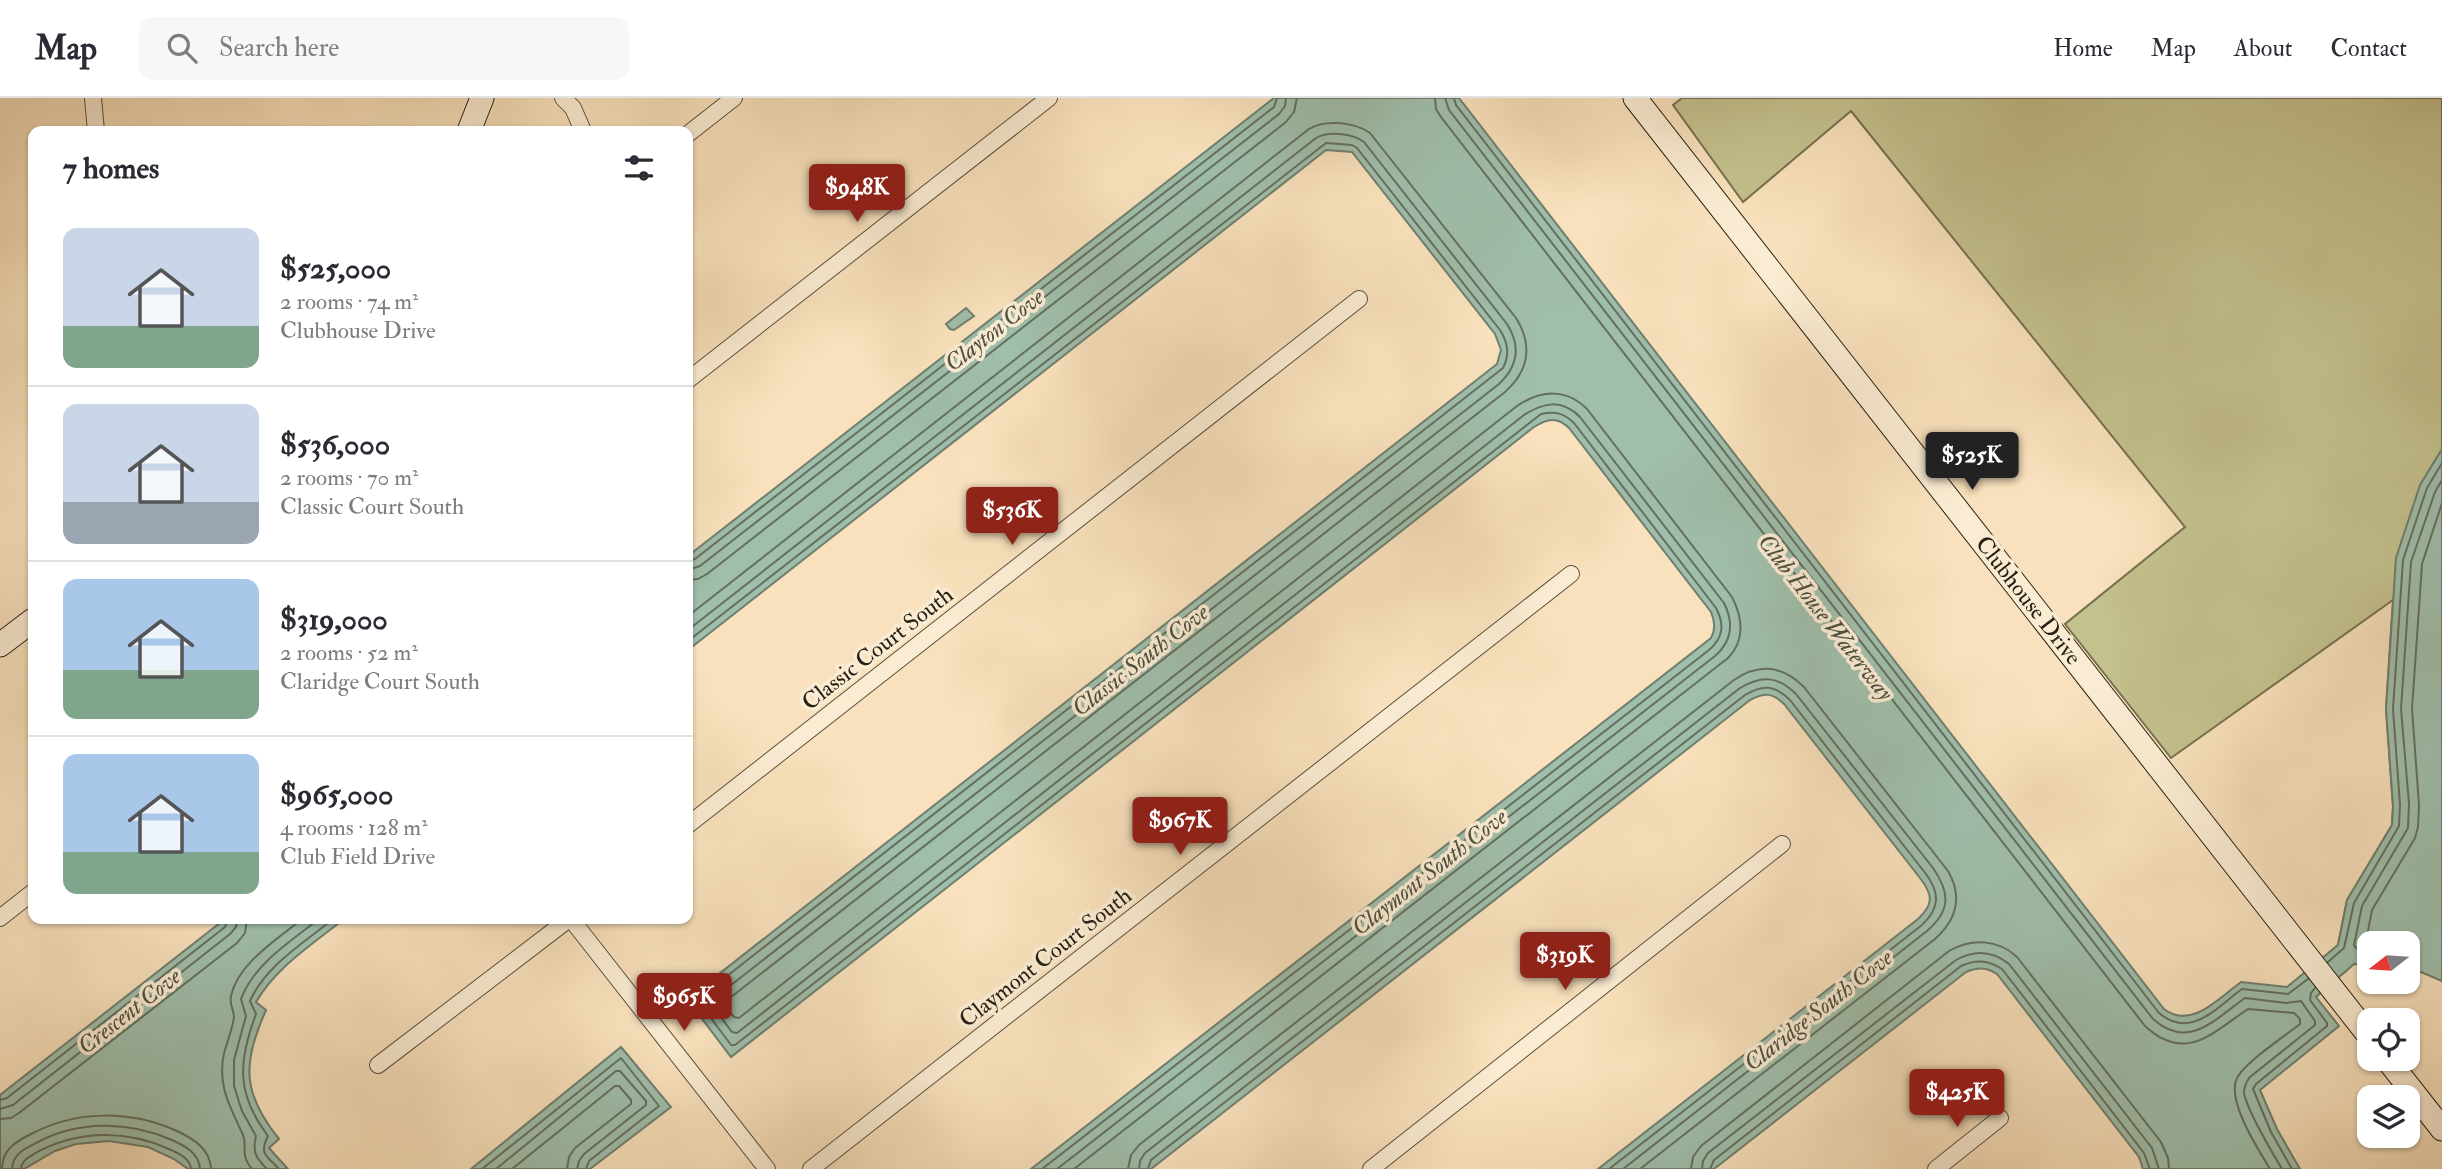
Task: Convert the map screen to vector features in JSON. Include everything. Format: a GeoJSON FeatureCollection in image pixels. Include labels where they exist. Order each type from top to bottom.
{"type":"FeatureCollection","features":[{"type":"Feature","properties":{"kind":"street"},"geometry":{"type":"LineString","coordinates":[[93,98],[96,126]]}},
{"type":"Feature","properties":{"kind":"street"},"geometry":{"type":"LineString","coordinates":[[471,126],[482,98]]}},
{"type":"Feature","properties":{"kind":"street"},"geometry":{"type":"LineString","coordinates":[[563,98],[573,108],[581,126]]}},
{"type":"Feature","properties":{"kind":"street"},"geometry":{"type":"LineString","coordinates":[[693,130],[734,98]]}},
{"type":"Feature","properties":{"kind":"street"},"geometry":{"type":"LineString","coordinates":[[693,376],[1049,98]]}},
{"type":"Feature","properties":{"kind":"street","name":"Clubhouse Drive"},"geometry":{"type":"LineString","coordinates":[[1643,101],[2357,1021]]}},
{"type":"Feature","properties":{"kind":"street","name":"Classic Court South"},"geometry":{"type":"LineString","coordinates":[[693,821],[1359,299]]}},
{"type":"Feature","properties":{"kind":"street","name":"Claymont Court South"},"geometry":{"type":"LineString","coordinates":[[811,1169],[1571,574]]}},
{"type":"Feature","properties":{"kind":"street"},"geometry":{"type":"LineString","coordinates":[[0,645],[28,624]]}},
{"type":"Feature","properties":{"kind":"street"},"geometry":{"type":"LineString","coordinates":[[1371,1169],[1782,844]]}},
{"type":"Feature","properties":{"kind":"street"},"geometry":{"type":"LineString","coordinates":[[0,918],[28,896]]}},
{"type":"Feature","properties":{"kind":"street"},"geometry":{"type":"LineString","coordinates":[[378,1065],[563,924]]}},
{"type":"Feature","properties":{"kind":"street"},"geometry":{"type":"LineString","coordinates":[[574,924],[767,1169]]}},
{"type":"Feature","properties":{"kind":"street"},"geometry":{"type":"LineString","coordinates":[[2396,1071],[2442,1129]]}},
{"type":"Feature","properties":{"kind":"street"},"geometry":{"type":"LineString","coordinates":[[1936,1169],[2000,1118]]}},
{"type":"Feature","properties":{"kind":"shaded area"},"geometry":{"type":"Polygon","coordinates":[[[1682,98],[2442,98],[2442,981],[2420,971],[2420,931],[2357,931],[2357,963],[2345,972],[2330,952],[2338,945],[2347,900],[2392,825],[2386,709],[2393,600],[2171,758],[2065,624],[2185,527],[1851,111],[1743,202],[1673,105],[1682,98]]]}},
{"type":"Feature","properties":{"kind":"water"},"geometry":{"type":"Polygon","coordinates":[[[1274,98],[1459,98],[2164,1009],[2174,1015],[2194,1014],[2214,1003],[2241,982],[2287,987],[2338,945],[2347,900],[2392,825],[2386,709],[2396,558],[2420,485],[2442,449],[2442,981],[2420,971],[2420,931],[2357,931],[2357,964],[2316,997],[2339,1026],[2260,1090],[2277,1129],[2300,1169],[2143,1169],[2139,1157],[1997,974],[1982,968],[1966,972],[1714,1169],[1598,1169],[1918,919],[1929,904],[1929,894],[1920,878],[1784,704],[1776,697],[1760,696],[1750,700],[1151,1169],[1031,1169],[1711,638],[1714,625],[1711,612],[1569,428],[1552,420],[1534,427],[731,1057],[687,999],[1497,364],[1501,350],[1495,334],[1352,152],[1326,150],[693,646],[693,552],[1274,98]]]}},
{"type":"Feature","properties":{"kind":"water"},"geometry":{"type":"Polygon","coordinates":[[[966,308],[974,316],[954,330],[950,329],[946,324],[966,308]]]}},
{"type":"Feature","properties":{"kind":"water","name":"Crescent Cove"},"geometry":{"type":"Polygon","coordinates":[[[219,924],[338,924],[284,967],[256,1002],[266,1010],[250,1062],[252,1092],[279,1139],[269,1148],[288,1169],[188,1169],[148,1147],[109,1141],[76,1144],[55,1151],[24,1169],[0,1169],[0,1095],[219,924]]]}},
{"type":"Feature","properties":{"kind":"water"},"geometry":{"type":"Polygon","coordinates":[[[621,1047],[671,1107],[590,1169],[471,1169],[621,1047]]]}},
{"type":"Feature","properties":{"kind":"water label","name":"Clayton Cove"},"geometry":{"type":"Point","coordinates":[994,330]}},
{"type":"Feature","properties":{"kind":"water label","name":"Club House Waterway"},"geometry":{"type":"Point","coordinates":[1826,617]}},
{"type":"Feature","properties":{"kind":"water label","name":"Classic South Cove"},"geometry":{"type":"Point","coordinates":[1140,660]}},
{"type":"Feature","properties":{"kind":"water label","name":"Claymont South Cove"},"geometry":{"type":"Point","coordinates":[1429,872]}},
{"type":"Feature","properties":{"kind":"water label","name":"Claridge South Cove"},"geometry":{"type":"Point","coordinates":[1818,1010]}}]}
